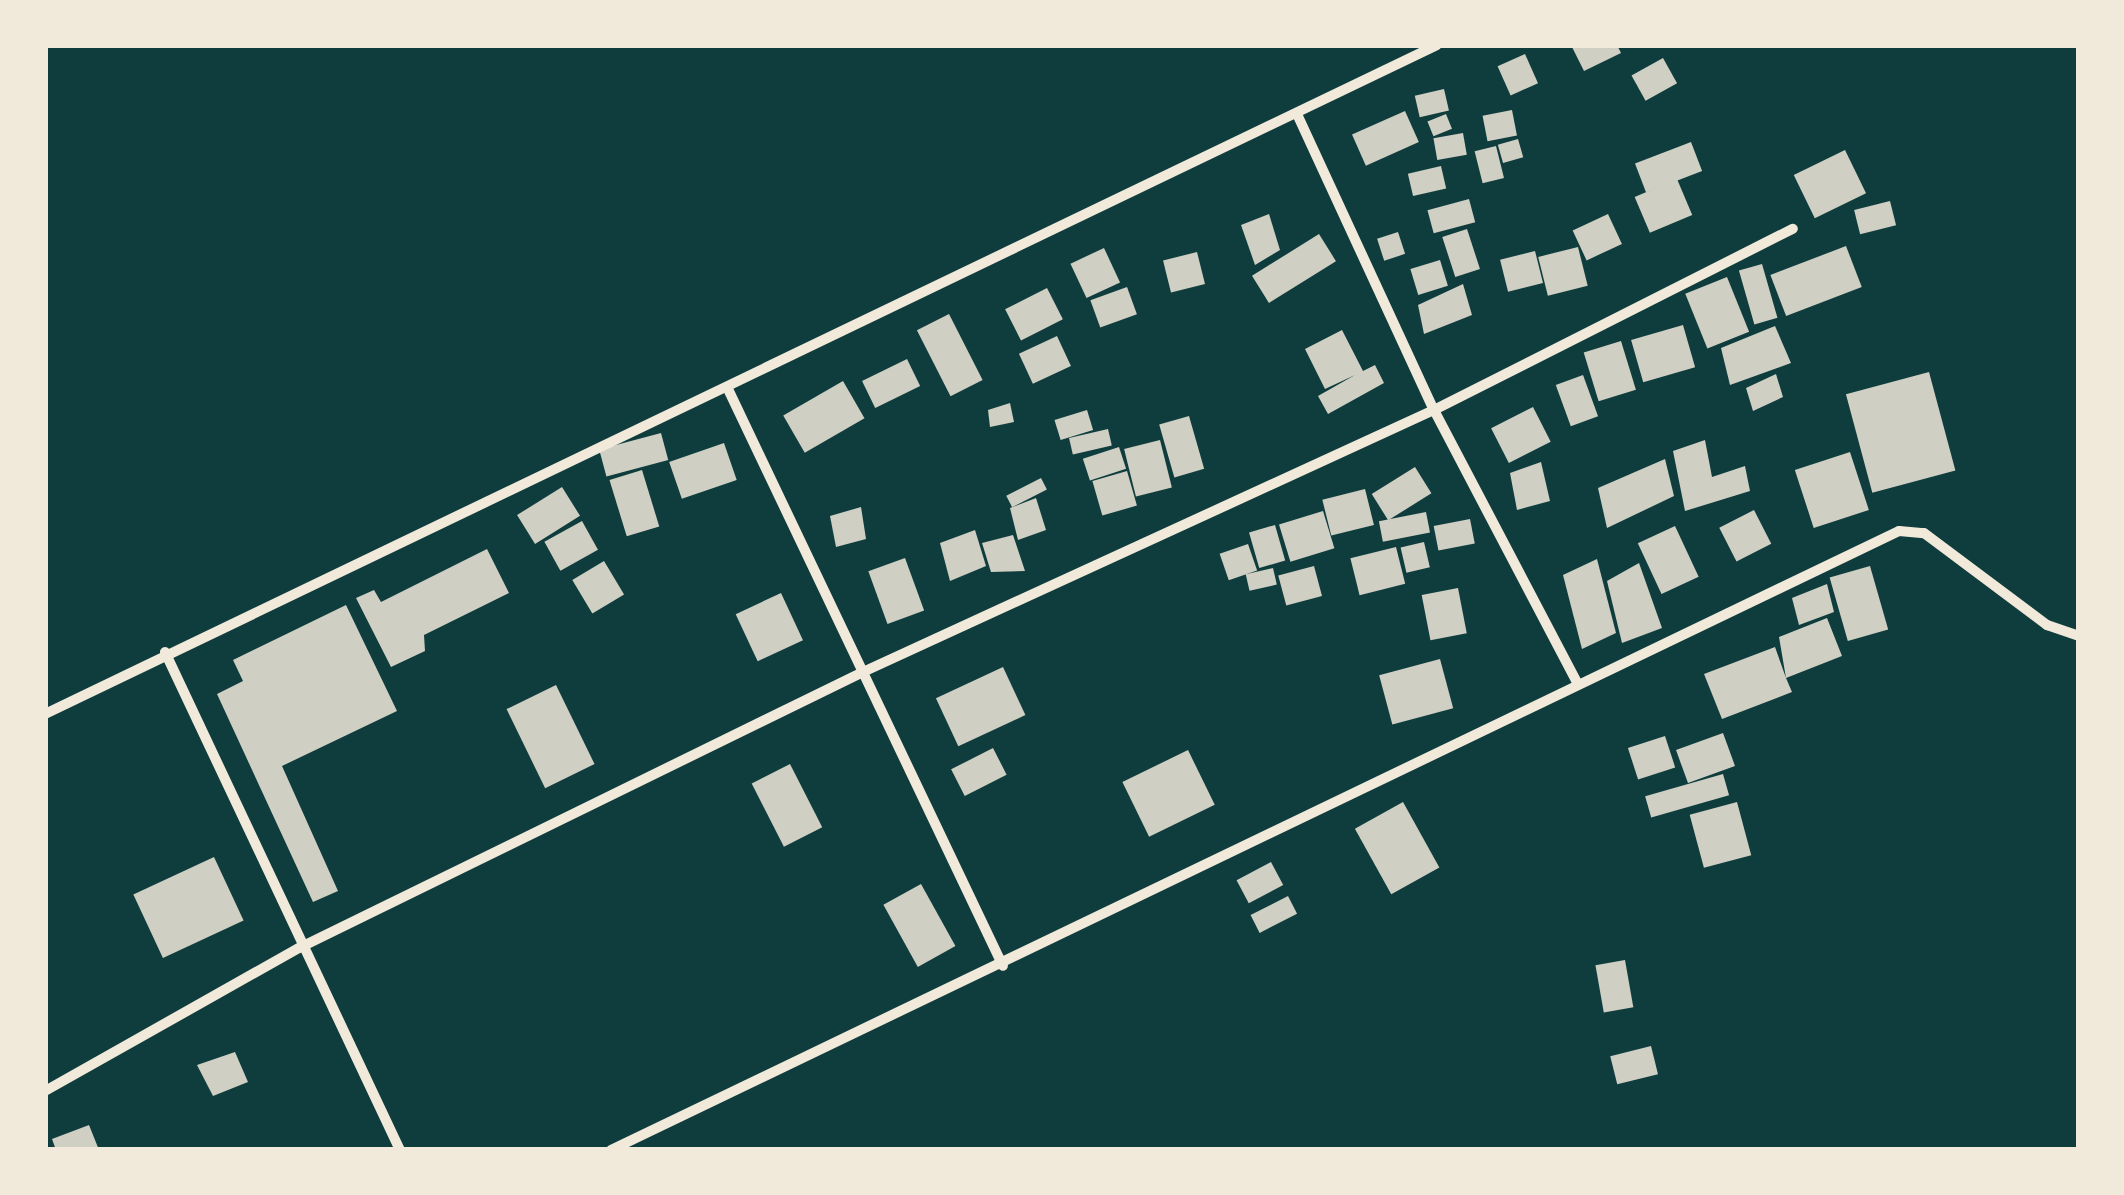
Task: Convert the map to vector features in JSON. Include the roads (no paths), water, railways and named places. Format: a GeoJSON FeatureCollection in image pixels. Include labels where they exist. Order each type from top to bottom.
{"type":"FeatureCollection","features":[{"type":"Feature","properties":{"kind":"street"},"geometry":{"type":"LineString","coordinates":[[45,714],[165,652],[728,390],[1437,45]]}},
{"type":"Feature","properties":{"kind":"street"},"geometry":{"type":"LineString","coordinates":[[1298,114],[1434,410],[1578,684]]}},
{"type":"Feature","properties":{"kind":"street"},"geometry":{"type":"LineString","coordinates":[[45,1091],[299,948],[863,672],[1434,410],[1794,228]]}},
{"type":"Feature","properties":{"kind":"street"},"geometry":{"type":"LineString","coordinates":[[728,390],[1004,966]]}},
{"type":"Feature","properties":{"kind":"street"},"geometry":{"type":"LineString","coordinates":[[611,1150],[1004,966],[1578,684],[1911,528],[2047,625],[2079,636]]}},
{"type":"Feature","properties":{"kind":"street"},"geometry":{"type":"LineString","coordinates":[[165,652],[299,948],[400,1150]]}}]}
